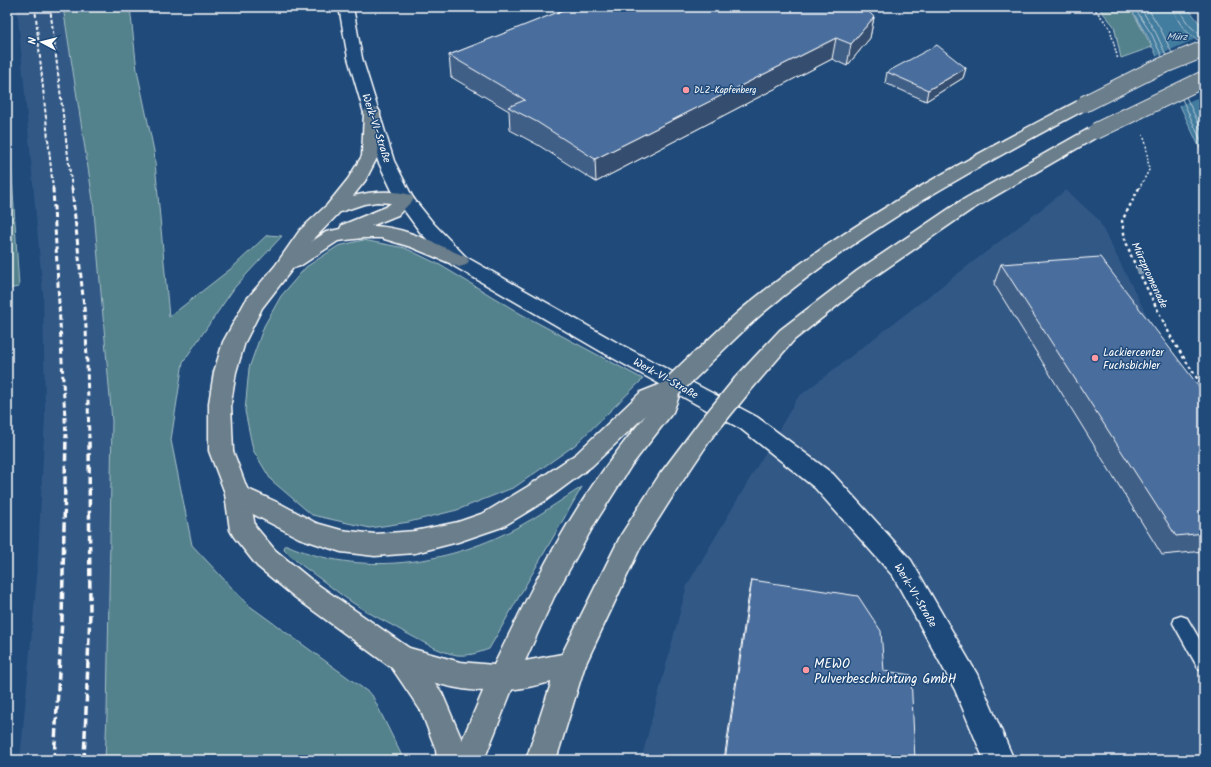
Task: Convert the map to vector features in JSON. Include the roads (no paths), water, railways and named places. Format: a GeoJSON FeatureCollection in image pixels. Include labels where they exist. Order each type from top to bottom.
{"type":"FeatureCollection","features":[{"type":"Feature","properties":{"kind":"main road","name":"Werk-VI-Straße"},"geometry":{"type":"LineString","coordinates":[[346,7],[355,58],[386,160],[405,199],[427,228],[459,261],[609,347],[749,423],[824,481],[902,568],[967,683],[999,760]]}},
{"type":"Feature","properties":{"kind":"main road"},"geometry":{"type":"LineString","coordinates":[[237,494],[272,511],[308,532],[341,541],[382,544],[415,542],[451,534],[493,520],[536,494],[584,460],[661,397],[764,301],[832,250],[936,184],[991,152],[1152,70],[1204,49]]}},
{"type":"Feature","properties":{"kind":"main road"},"geometry":{"type":"LineString","coordinates":[[541,760],[571,665],[630,542],[668,481],[708,427],[743,384],[787,335],[864,275],[965,206],[1096,131],[1204,79]]}},
{"type":"Feature","properties":{"kind":"main road"},"geometry":{"type":"LineString","coordinates":[[372,112],[370,156],[356,181],[333,209],[307,234],[282,270],[253,305],[234,342],[225,372],[220,404],[221,451],[237,494],[243,530],[266,558],[305,590],[402,659],[443,671],[480,678],[503,677],[571,665]]}},
{"type":"Feature","properties":{"kind":"main road"},"geometry":{"type":"LineString","coordinates":[[333,209],[356,200],[382,195],[405,199]]}},
{"type":"Feature","properties":{"kind":"main road"},"geometry":{"type":"LineString","coordinates":[[282,270],[333,236],[392,211],[405,199]]}},
{"type":"Feature","properties":{"kind":"main road"},"geometry":{"type":"LineString","coordinates":[[333,236],[363,232],[382,232],[418,243],[459,261]]}},
{"type":"Feature","properties":{"kind":"main road"},"geometry":{"type":"LineString","coordinates":[[469,760],[503,677],[544,591],[586,516],[623,460],[661,397]]}},
{"type":"Feature","properties":{"kind":"main road"},"geometry":{"type":"LineString","coordinates":[[402,659],[432,703],[451,750],[452,760]]}},
{"type":"Feature","properties":{"kind":"lane"},"geometry":{"type":"LineString","coordinates":[[1181,624],[1204,663]]}},
{"type":"Feature","properties":{"kind":"water","name":"Mürz"},"geometry":{"type":"Polygon","coordinates":[[[1130,7],[1187,7],[1204,29],[1204,157],[1148,37],[1130,7]]]}},
{"type":"Feature","properties":{"kind":"railway"},"geometry":{"type":"LineString","coordinates":[[35,7],[53,189]]}},
{"type":"Feature","properties":{"kind":"railway"},"geometry":{"type":"LineString","coordinates":[[50,7],[72,189]]}},
{"type":"Feature","properties":{"kind":"railway"},"geometry":{"type":"LineString","coordinates":[[53,188],[66,438]]}},
{"type":"Feature","properties":{"kind":"railway"},"geometry":{"type":"LineString","coordinates":[[72,188],[86,327],[89,438]]}},
{"type":"Feature","properties":{"kind":"railway"},"geometry":{"type":"LineString","coordinates":[[84,760],[90,612],[89,437]]}},
{"type":"Feature","properties":{"kind":"railway"},"geometry":{"type":"LineString","coordinates":[[54,760],[62,619],[66,438]]}},
{"type":"Feature","properties":{"kind":"place","name":"DLZ-Kapfenberg"},"geometry":{"type":"Point","coordinates":[686,90]}},
{"type":"Feature","properties":{"kind":"place","name":"Lackiercenter Fuchsbichler"},"geometry":{"type":"Point","coordinates":[1095,358]}},
{"type":"Feature","properties":{"kind":"place","name":"MEWO Pulverbeschichtung GmbH"},"geometry":{"type":"Point","coordinates":[806,670]}}]}
